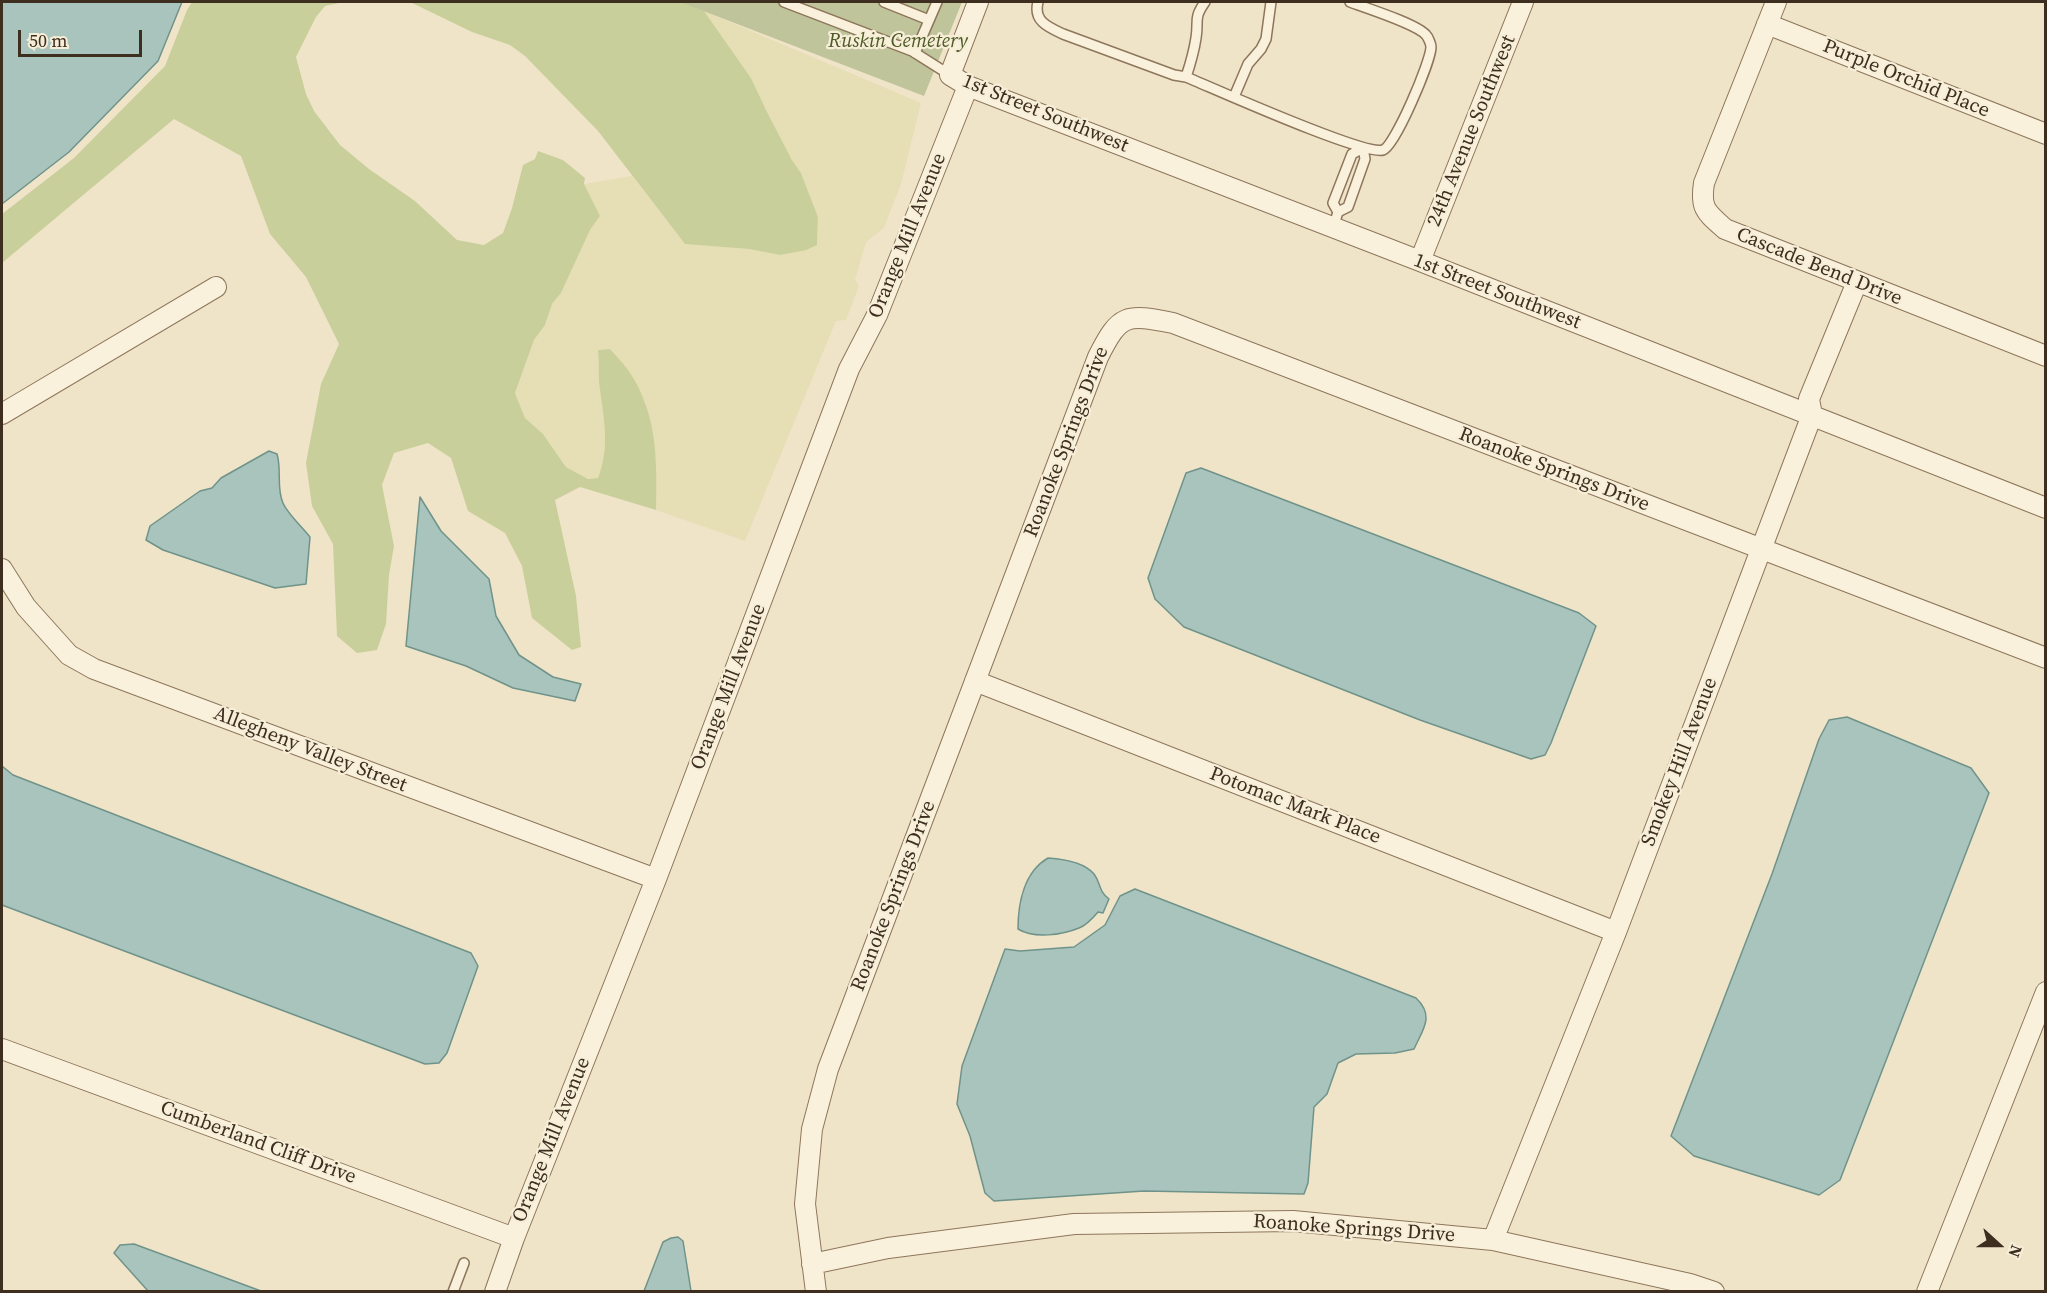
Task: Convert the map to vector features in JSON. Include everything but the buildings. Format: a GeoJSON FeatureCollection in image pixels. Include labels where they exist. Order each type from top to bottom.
{"type":"FeatureCollection","features":[{"type":"Feature","properties":{"kind":"street"},"geometry":{"type":"LineString","coordinates":[[950,75],[978,2]]}},
{"type":"Feature","properties":{"kind":"street","name":"24th Avenue Southwest"},"geometry":{"type":"LineString","coordinates":[[1420,261],[1523,2]]}},
{"type":"Feature","properties":{"kind":"street","name":"Cascade Bend Drive"},"geometry":{"type":"LineString","coordinates":[[1776,2],[1704,183],[1702,199],[1707,213],[1725,230],[2046,356]]}},
{"type":"Feature","properties":{"kind":"street","name":"Purple Orchid Place"},"geometry":{"type":"LineString","coordinates":[[1767,24],[2046,134]]}},
{"type":"Feature","properties":{"kind":"street","name":"1st Street Southwest"},"geometry":{"type":"LineString","coordinates":[[950,75],[968,86],[1335,220],[1420,261],[2046,508]]}},
{"type":"Feature","properties":{"kind":"street","name":"Orange Mill Avenue"},"geometry":{"type":"LineString","coordinates":[[495,1292],[514,1238],[656,879],[849,369],[877,315],[968,86]]}},
{"type":"Feature","properties":{"kind":"street","name":"Smokey Hill Avenue"},"geometry":{"type":"LineString","coordinates":[[1493,1240],[1616,932],[1812,416],[1809,399],[1857,282]]}},
{"type":"Feature","properties":{"kind":"street"},"geometry":{"type":"LineString","coordinates":[[2,414],[216,287]]}},
{"type":"Feature","properties":{"kind":"street","name":"Roanoke Springs Drive"},"geometry":{"type":"LineString","coordinates":[[816,1292],[805,1204],[812,1129],[823,1089],[1098,357],[1110,333],[1125,319],[1143,317],[1173,323],[2046,658]]}},
{"type":"Feature","properties":{"kind":"street","name":"Allegheny Valley Street"},"geometry":{"type":"LineString","coordinates":[[2,568],[26,607],[69,655],[94,669],[656,879]]}},
{"type":"Feature","properties":{"kind":"street","name":"Potomac Mark Place"},"geometry":{"type":"LineString","coordinates":[[975,681],[1616,932]]}},
{"type":"Feature","properties":{"kind":"street"},"geometry":{"type":"LineString","coordinates":[[1927,1292],[2046,992]]}},
{"type":"Feature","properties":{"kind":"street","name":"Cumberland Cliff Drive"},"geometry":{"type":"LineString","coordinates":[[2,1048],[514,1238]]}},
{"type":"Feature","properties":{"kind":"street","name":"Roanoke Springs Drive"},"geometry":{"type":"LineString","coordinates":[[812,1264],[888,1248],[1074,1224],[1293,1221],[1493,1240],[1689,1288],[1714,1292]]}},
{"type":"Feature","properties":{"kind":"lane"},"geometry":{"type":"LineString","coordinates":[[784,2],[915,53],[950,75]]}},
{"type":"Feature","properties":{"kind":"lane"},"geometry":{"type":"LineString","coordinates":[[884,2],[929,20]]}},
{"type":"Feature","properties":{"kind":"lane"},"geometry":{"type":"LineString","coordinates":[[915,53],[937,2]]}},
{"type":"Feature","properties":{"kind":"lane"},"geometry":{"type":"LineString","coordinates":[[1038,2],[1038,16],[1045,26],[1062,34],[1174,75],[1186,77],[1290,121],[1364,148],[1382,150],[1389,146],[1401,126],[1431,46],[1426,34],[1415,27],[1350,2]]}},
{"type":"Feature","properties":{"kind":"lane"},"geometry":{"type":"LineString","coordinates":[[1186,77],[1197,37],[1195,23],[1197,13],[1205,2]]}},
{"type":"Feature","properties":{"kind":"lane"},"geometry":{"type":"LineString","coordinates":[[1234,97],[1248,64],[1266,39],[1271,2]]}},
{"type":"Feature","properties":{"kind":"lane"},"geometry":{"type":"LineString","coordinates":[[1335,220],[1348,207],[1365,159],[1364,148]]}},
{"type":"Feature","properties":{"kind":"lane"},"geometry":{"type":"LineString","coordinates":[[1335,220],[1333,204],[1352,154],[1364,148]]}},
{"type":"Feature","properties":{"kind":"lane"},"geometry":{"type":"LineString","coordinates":[[453,1292],[464,1263]]}},
{"type":"Feature","properties":{"kind":"shaded area"},"geometry":{"type":"Polygon","coordinates":[[[704,11],[921,103],[901,184],[884,228],[866,242],[855,280],[859,286],[846,320],[836,321],[745,541],[656,510],[656,462],[645,401],[610,349],[598,350],[598,374],[606,429],[604,461],[598,478],[588,479],[566,467],[543,434],[525,418],[515,393],[534,340],[545,325],[552,304],[561,293],[590,230],[600,216],[584,184],[632,176],[685,244],[749,249],[780,255],[817,245],[818,217],[801,173],[792,160],[751,78],[704,11]]]}},
{"type":"Feature","properties":{"kind":"green space"},"geometry":{"type":"Polygon","coordinates":[[[192,2],[344,2],[325,6],[316,17],[296,57],[306,94],[314,111],[340,145],[369,169],[415,201],[457,240],[484,245],[503,233],[523,165],[535,159],[538,151],[563,160],[585,178],[584,184],[600,216],[590,230],[561,293],[552,304],[545,325],[534,340],[515,393],[525,418],[543,434],[566,467],[588,479],[598,478],[605,442],[598,350],[610,349],[638,386],[650,420],[654,438],[656,510],[580,487],[555,500],[576,596],[581,647],[572,650],[532,618],[522,566],[505,533],[468,511],[451,458],[428,443],[394,453],[382,485],[394,546],[389,575],[386,624],[377,650],[357,653],[337,636],[333,544],[312,506],[306,463],[321,384],[339,344],[306,277],[270,234],[241,156],[174,119],[2,263],[2,214],[74,158],[165,66],[192,2]]]}},
{"type":"Feature","properties":{"kind":"green space"},"geometry":{"type":"Polygon","coordinates":[[[410,2],[681,2],[704,11],[751,78],[792,160],[801,173],[818,217],[817,245],[806,250],[780,255],[749,249],[685,244],[598,131],[525,56],[510,45],[472,32],[410,2]]]}},
{"type":"Feature","properties":{"kind":"green space","name":"Ruskin Cemetery"},"geometry":{"type":"Polygon","coordinates":[[[680,2],[962,2],[924,96],[680,2]]]}},
{"type":"Feature","properties":{"kind":"water"},"geometry":{"type":"Polygon","coordinates":[[[2,2],[182,2],[158,61],[69,152],[2,204],[2,2]]]}},
{"type":"Feature","properties":{"kind":"water"},"geometry":{"type":"Polygon","coordinates":[[[269,451],[277,454],[283,503],[291,516],[310,537],[306,584],[275,588],[163,550],[146,540],[150,526],[200,491],[212,488],[221,478],[269,451]]]}},
{"type":"Feature","properties":{"kind":"water"},"geometry":{"type":"Polygon","coordinates":[[[1201,468],[1579,613],[1596,626],[1545,755],[1531,759],[1420,720],[1184,627],[1155,599],[1148,578],[1186,473],[1201,468]]]}},
{"type":"Feature","properties":{"kind":"water"},"geometry":{"type":"Polygon","coordinates":[[[420,497],[441,531],[489,579],[496,616],[519,655],[553,677],[581,684],[575,701],[513,688],[466,666],[406,646],[420,497]]]}},
{"type":"Feature","properties":{"kind":"water"},"geometry":{"type":"Polygon","coordinates":[[[1847,717],[1971,768],[1989,793],[1840,1180],[1819,1195],[1694,1156],[1671,1136],[1772,874],[1819,739],[1829,720],[1847,717]]]}},
{"type":"Feature","properties":{"kind":"water"},"geometry":{"type":"Polygon","coordinates":[[[2,766],[13,775],[471,953],[478,966],[447,1053],[439,1063],[425,1064],[2,905],[2,766]]]}},
{"type":"Feature","properties":{"kind":"water"},"geometry":{"type":"Polygon","coordinates":[[[1048,858],[1079,864],[1094,874],[1103,893],[1109,899],[1103,913],[1098,912],[1085,925],[1065,933],[1040,935],[1018,929],[1019,909],[1024,889],[1033,871],[1048,858]]]}},
{"type":"Feature","properties":{"kind":"water"},"geometry":{"type":"Polygon","coordinates":[[[1135,889],[1416,998],[1422,1005],[1426,1023],[1414,1049],[1395,1053],[1356,1054],[1338,1063],[1327,1094],[1314,1107],[1308,1183],[1304,1194],[1144,1191],[994,1201],[985,1193],[970,1136],[957,1104],[962,1066],[1005,949],[1020,951],[1074,947],[1105,925],[1120,896],[1135,889]]]}},
{"type":"Feature","properties":{"kind":"water"},"geometry":{"type":"Polygon","coordinates":[[[678,1237],[683,1241],[691,1291],[644,1291],[663,1242],[678,1237]]]}},
{"type":"Feature","properties":{"kind":"water"},"geometry":{"type":"Polygon","coordinates":[[[134,1244],[261,1291],[148,1291],[114,1253],[120,1245],[134,1244]]]}}]}
